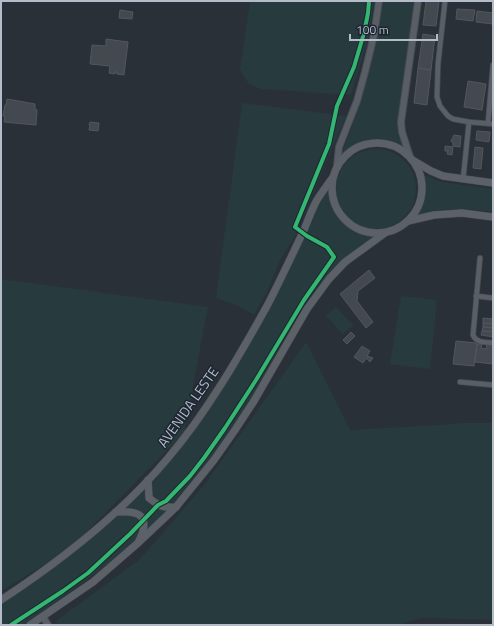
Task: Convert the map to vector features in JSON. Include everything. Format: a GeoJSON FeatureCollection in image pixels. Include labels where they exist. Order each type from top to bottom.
{"type":"FeatureCollection","features":[{"type":"Feature","properties":{"kind":"main road"},"geometry":{"type":"LineString","coordinates":[[378,1],[374,35],[365,72],[357,101],[339,147],[337,166],[333,177],[331,190],[339,215],[348,224],[360,231],[372,234],[385,233],[398,229],[408,222],[416,211],[421,198],[422,185],[419,172],[411,158],[402,132],[401,122],[418,1]]}},
{"type":"Feature","properties":{"kind":"main road"},"geometry":{"type":"LineString","coordinates":[[337,166],[346,155],[358,147],[371,143],[385,143],[398,148],[431,171],[443,176],[493,183]]}},
{"type":"Feature","properties":{"kind":"main road","name":"AVENIDA LESTE"},"geometry":{"type":"LineString","coordinates":[[1,600],[63,557],[90,536],[169,458],[219,387],[249,339],[277,287],[317,200],[333,177]]}},
{"type":"Feature","properties":{"kind":"main road"},"geometry":{"type":"LineString","coordinates":[[408,222],[434,215],[462,213],[493,216]]}},
{"type":"Feature","properties":{"kind":"main road"},"geometry":{"type":"LineString","coordinates":[[30,625],[92,582],[138,543],[176,507],[214,460],[235,430],[254,401],[308,309],[328,279],[345,262],[385,233]]}},
{"type":"Feature","properties":{"kind":"main road"},"geometry":{"type":"LineString","coordinates":[[148,480],[150,498],[158,505],[167,508],[176,507]]}},
{"type":"Feature","properties":{"kind":"main road"},"geometry":{"type":"LineString","coordinates":[[116,512],[130,511],[138,513],[144,520],[143,534],[138,543]]}},
{"type":"Feature","properties":{"kind":"main road"},"geometry":{"type":"LineString","coordinates":[[43,616],[48,625]]}},
{"type":"Feature","properties":{"kind":"street"},"geometry":{"type":"LineString","coordinates":[[445,1],[438,64],[437,97],[440,106],[448,116],[468,122],[490,123],[493,66]]}},
{"type":"Feature","properties":{"kind":"street"},"geometry":{"type":"LineString","coordinates":[[463,180],[468,122]]}},
{"type":"Feature","properties":{"kind":"street"},"geometry":{"type":"LineString","coordinates":[[480,258],[473,335],[474,338],[481,342],[493,343]]}},
{"type":"Feature","properties":{"kind":"street"},"geometry":{"type":"LineString","coordinates":[[476,296],[493,298]]}},
{"type":"Feature","properties":{"kind":"street"},"geometry":{"type":"LineString","coordinates":[[460,382],[493,385]]}},
{"type":"Feature","properties":{"kind":"green space"},"geometry":{"type":"Polygon","coordinates":[[[250,1],[374,1],[367,43],[351,95],[261,89],[248,82],[240,69],[250,1]]]}},
{"type":"Feature","properties":{"kind":"green space"},"geometry":{"type":"Polygon","coordinates":[[[383,1],[417,1],[402,122],[408,154],[392,144],[374,142],[354,146],[339,161],[358,110],[383,1]]]}},
{"type":"Feature","properties":{"kind":"green space"},"geometry":{"type":"Polygon","coordinates":[[[242,103],[346,116],[294,238],[281,258],[267,292],[254,315],[241,307],[216,298],[242,103]]]}},
{"type":"Feature","properties":{"kind":"green space"},"geometry":{"type":"Polygon","coordinates":[[[376,149],[391,152],[404,161],[413,174],[416,189],[413,204],[404,217],[391,226],[376,229],[361,226],[348,217],[339,204],[336,189],[339,174],[348,161],[361,152],[376,149]]]}},
{"type":"Feature","properties":{"kind":"green space"},"geometry":{"type":"Polygon","coordinates":[[[422,174],[441,182],[493,189],[493,212],[454,209],[436,211],[416,216],[424,195],[422,174]]]}},
{"type":"Feature","properties":{"kind":"green space"},"geometry":{"type":"Polygon","coordinates":[[[331,182],[334,206],[338,214],[344,220],[357,229],[365,232],[383,234],[332,280],[213,455],[177,501],[166,509],[151,498],[151,488],[158,475],[187,436],[250,339],[331,182]]]}},
{"type":"Feature","properties":{"kind":"green space"},"geometry":{"type":"Polygon","coordinates":[[[1,279],[208,307],[184,433],[70,549],[1,591],[1,279]]]}},
{"type":"Feature","properties":{"kind":"green space"},"geometry":{"type":"Polygon","coordinates":[[[401,296],[437,300],[430,369],[390,364],[401,296]]]}},
{"type":"Feature","properties":{"kind":"green space"},"geometry":{"type":"Polygon","coordinates":[[[336,307],[353,325],[343,334],[326,316],[336,307]]]}},
{"type":"Feature","properties":{"kind":"green space"},"geometry":{"type":"Polygon","coordinates":[[[306,342],[350,430],[463,423],[493,423],[493,620],[421,618],[397,625],[58,625],[56,621],[139,560],[205,484],[306,342]]]}},
{"type":"Feature","properties":{"kind":"green space"},"geometry":{"type":"Polygon","coordinates":[[[157,476],[151,488],[150,498],[171,509],[139,541],[42,613],[22,625],[1,625],[1,604],[62,561],[118,515],[157,476]]]}},
{"type":"Feature","properties":{"kind":"building"},"geometry":{"type":"Polygon","coordinates":[[[426,1],[439,1],[436,26],[423,25],[426,1]]]}},
{"type":"Feature","properties":{"kind":"building"},"geometry":{"type":"Polygon","coordinates":[[[457,9],[475,10],[473,21],[456,19],[457,9]]]}},
{"type":"Feature","properties":{"kind":"building"},"geometry":{"type":"Polygon","coordinates":[[[120,10],[133,12],[132,19],[119,18],[120,10]]]}},
{"type":"Feature","properties":{"kind":"building"},"geometry":{"type":"Polygon","coordinates":[[[477,11],[493,13],[493,24],[476,22],[477,11]]]}},
{"type":"Feature","properties":{"kind":"building"},"geometry":{"type":"Polygon","coordinates":[[[423,34],[435,36],[431,70],[418,68],[423,34]]]}},
{"type":"Feature","properties":{"kind":"building"},"geometry":{"type":"Polygon","coordinates":[[[106,39],[128,42],[124,75],[117,74],[117,72],[115,72],[115,74],[109,73],[110,66],[90,64],[92,45],[106,46],[106,39]]]}},
{"type":"Feature","properties":{"kind":"building"},"geometry":{"type":"Polygon","coordinates":[[[418,68],[431,70],[427,105],[414,103],[418,68]]]}},
{"type":"Feature","properties":{"kind":"building"},"geometry":{"type":"Polygon","coordinates":[[[468,81],[486,84],[482,110],[464,107],[468,81]]]}},
{"type":"Feature","properties":{"kind":"building"},"geometry":{"type":"Polygon","coordinates":[[[7,99],[35,104],[35,109],[37,110],[36,125],[4,122],[5,117],[3,116],[7,99]]]}},
{"type":"Feature","properties":{"kind":"building"},"geometry":{"type":"Polygon","coordinates":[[[90,122],[99,123],[98,131],[89,130],[90,122]]]}},
{"type":"Feature","properties":{"kind":"building"},"geometry":{"type":"Polygon","coordinates":[[[477,131],[490,132],[489,142],[476,140],[477,131]]]}},
{"type":"Feature","properties":{"kind":"building"},"geometry":{"type":"Polygon","coordinates":[[[454,135],[461,136],[460,147],[453,146],[451,141],[454,135]]]}},
{"type":"Feature","properties":{"kind":"building"},"geometry":{"type":"Polygon","coordinates":[[[445,146],[453,147],[452,155],[447,154],[448,151],[445,151],[445,146]]]}},
{"type":"Feature","properties":{"kind":"building"},"geometry":{"type":"Polygon","coordinates":[[[475,147],[483,148],[481,169],[473,168],[475,147]]]}},
{"type":"Feature","properties":{"kind":"building"},"geometry":{"type":"Polygon","coordinates":[[[369,270],[375,278],[358,291],[357,301],[373,322],[366,328],[340,294],[369,270]]]}},
{"type":"Feature","properties":{"kind":"building"},"geometry":{"type":"Polygon","coordinates":[[[483,318],[493,319],[493,324],[483,323],[483,318]]]}},
{"type":"Feature","properties":{"kind":"building"},"geometry":{"type":"Polygon","coordinates":[[[483,323],[493,324],[493,328],[483,327],[483,323]]]}},
{"type":"Feature","properties":{"kind":"building"},"geometry":{"type":"Polygon","coordinates":[[[483,327],[493,328],[493,332],[482,331],[483,327]]]}},
{"type":"Feature","properties":{"kind":"building"},"geometry":{"type":"Polygon","coordinates":[[[482,331],[493,332],[493,337],[481,335],[482,331]]]}},
{"type":"Feature","properties":{"kind":"building"},"geometry":{"type":"Polygon","coordinates":[[[351,332],[355,336],[347,344],[343,340],[351,332]]]}},
{"type":"Feature","properties":{"kind":"building"},"geometry":{"type":"Polygon","coordinates":[[[456,341],[477,343],[474,366],[453,364],[456,341]]]}},
{"type":"Feature","properties":{"kind":"building"},"geometry":{"type":"Polygon","coordinates":[[[477,344],[482,344],[481,348],[486,349],[487,344],[493,345],[493,364],[475,362],[477,344]]]}},
{"type":"Feature","properties":{"kind":"building"},"geometry":{"type":"Polygon","coordinates":[[[362,346],[370,351],[367,356],[373,358],[370,362],[366,358],[363,363],[354,357],[362,346]]]}},
{"type":"Feature","properties":{"kind":"cycle path"},"geometry":{"type":"LineString","coordinates":[[11,625],[88,573],[130,534],[158,505],[166,501],[190,476],[225,428],[304,300],[334,257],[327,247],[307,236],[295,227],[329,144],[337,106],[354,67],[364,33],[369,1]]}}]}
